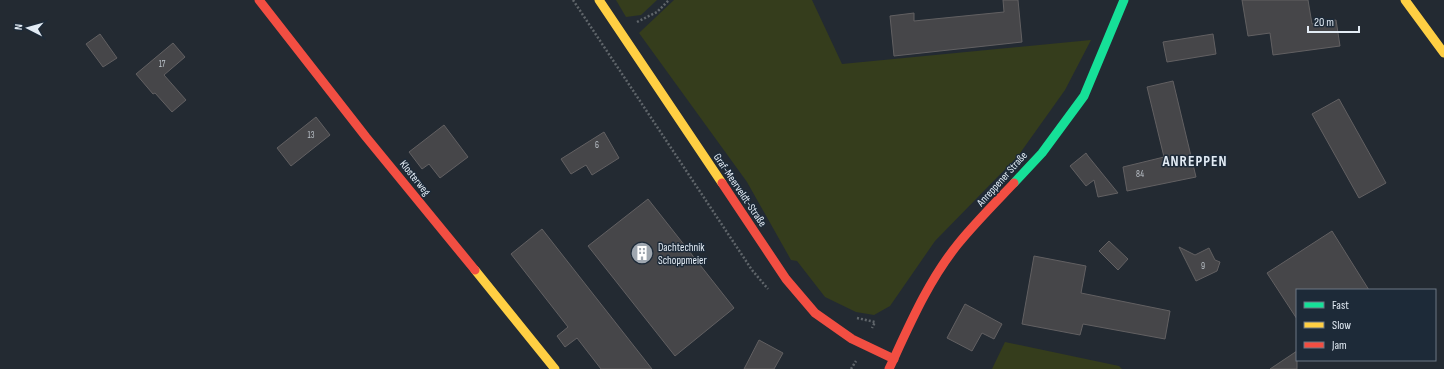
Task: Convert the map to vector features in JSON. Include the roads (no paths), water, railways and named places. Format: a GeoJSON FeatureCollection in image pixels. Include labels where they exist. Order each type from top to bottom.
{"type":"FeatureCollection","features":[{"type":"Feature","properties":{"kind":"main road","name":"Klosterweg"},"geometry":{"type":"LineString","coordinates":[[259,0],[371,143],[555,369]]}},
{"type":"Feature","properties":{"kind":"main road","name":"Graf-Meerveldt-Straße"},"geometry":{"type":"LineString","coordinates":[[599,0],[786,279],[815,313],[852,339],[894,359]]}},
{"type":"Feature","properties":{"kind":"main road","name":"Anreppener Straße"},"geometry":{"type":"LineString","coordinates":[[889,369],[923,298],[951,255],[1042,153],[1084,96],[1107,44],[1124,0]]}},
{"type":"Feature","properties":{"kind":"main road"},"geometry":{"type":"LineString","coordinates":[[1405,0],[1444,53]]}},
{"type":"Feature","properties":{"kind":"place","name":"Dachtechnik Schoppmeier"},"geometry":{"type":"Point","coordinates":[642,253]}},
{"type":"Feature","properties":{"kind":"district","name":"ANREPPEN"},"geometry":{"type":"Point","coordinates":[1195,161]}}]}
